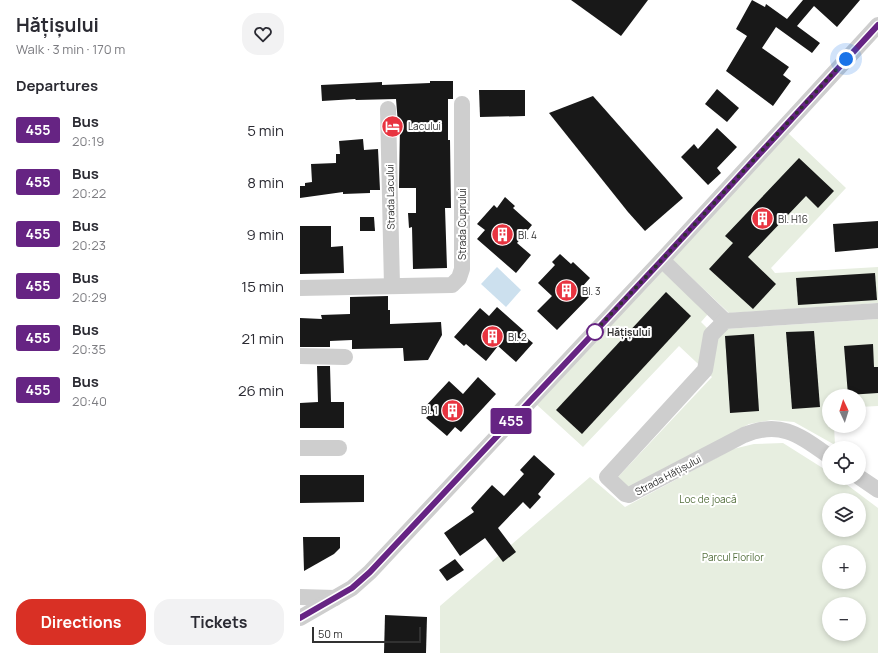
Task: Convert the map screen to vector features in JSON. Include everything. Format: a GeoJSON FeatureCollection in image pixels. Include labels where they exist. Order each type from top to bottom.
{"type":"FeatureCollection","features":[{"type":"Feature","properties":{"kind":"street"},"geometry":{"type":"LineString","coordinates":[[300,618],[352,588],[370,572],[662,260],[878,25]]}},
{"type":"Feature","properties":{"kind":"street","name":"Strada Cuprului"},"geometry":{"type":"LineString","coordinates":[[300,288],[452,284],[459,278],[462,269],[462,104]]}},
{"type":"Feature","properties":{"kind":"street","name":"Strada Lacului"},"geometry":{"type":"LineString","coordinates":[[388,109],[392,286]]}},
{"type":"Feature","properties":{"kind":"street"},"geometry":{"type":"LineString","coordinates":[[662,260],[725,321],[878,311]]}},
{"type":"Feature","properties":{"kind":"street","name":"Strada Hățișului"},"geometry":{"type":"LineString","coordinates":[[725,321],[711,335],[705,370],[607,477],[625,494],[629,495],[744,435],[766,429],[778,429],[790,432],[822,451]]}},
{"type":"Feature","properties":{"kind":"street"},"geometry":{"type":"LineString","coordinates":[[300,356],[345,357]]}},
{"type":"Feature","properties":{"kind":"street"},"geometry":{"type":"LineString","coordinates":[[300,448],[339,448]]}},
{"type":"Feature","properties":{"kind":"street"},"geometry":{"type":"LineString","coordinates":[[866,482],[878,490]]}},
{"type":"Feature","properties":{"kind":"street"},"geometry":{"type":"LineString","coordinates":[[300,597],[335,598]]}},
{"type":"Feature","properties":{"kind":"green space"},"geometry":{"type":"Polygon","coordinates":[[[788,133],[846,188],[771,268],[775,273],[878,267],[878,303],[729,313],[672,259],[788,133]]]}},
{"type":"Feature","properties":{"kind":"green space"},"geometry":{"type":"Polygon","coordinates":[[[661,270],[708,314],[701,322],[709,330],[878,319],[878,406],[866,407],[866,389],[822,389],[822,433],[834,433],[835,441],[828,441],[794,422],[771,420],[749,424],[628,490],[616,479],[712,377],[679,346],[583,447],[536,404],[661,270]]]}},
{"type":"Feature","properties":{"kind":"green space","name":"Parcul Florilor"},"geometry":{"type":"Polygon","coordinates":[[[783,443],[822,468],[822,485],[847,485],[858,493],[822,493],[822,537],[866,537],[866,499],[878,508],[878,653],[440,653],[440,606],[590,477],[625,507],[733,449],[754,444],[783,443]]]}},
{"type":"Feature","properties":{"kind":"water"},"geometry":{"type":"Polygon","coordinates":[[[497,267],[521,290],[506,307],[481,284],[497,267]]]}},
{"type":"Feature","properties":{"kind":"building"},"geometry":{"type":"Polygon","coordinates":[[[571,0],[648,0],[621,36],[571,0]]]}},
{"type":"Feature","properties":{"kind":"building"},"geometry":{"type":"Polygon","coordinates":[[[752,0],[765,7],[766,4],[787,19],[803,0],[860,0],[837,27],[814,6],[797,26],[820,43],[812,53],[776,27],[762,48],[789,67],[783,75],[791,81],[773,106],[726,71],[747,36],[736,29],[752,0]]]}},
{"type":"Feature","properties":{"kind":"building"},"geometry":{"type":"Polygon","coordinates":[[[430,81],[453,81],[453,99],[448,99],[451,208],[445,208],[447,268],[413,269],[412,227],[409,228],[408,213],[416,213],[416,188],[399,188],[400,124],[398,124],[396,99],[322,101],[321,85],[382,82],[382,85],[430,83],[430,81]]]}},
{"type":"Feature","properties":{"kind":"building"},"geometry":{"type":"Polygon","coordinates":[[[717,89],[739,108],[727,122],[705,104],[717,89]]]}},
{"type":"Feature","properties":{"kind":"building"},"geometry":{"type":"Polygon","coordinates":[[[479,90],[525,90],[525,116],[480,117],[479,90]]]}},
{"type":"Feature","properties":{"kind":"building"},"geometry":{"type":"Polygon","coordinates":[[[593,96],[683,198],[645,231],[549,113],[593,96]]]}},
{"type":"Feature","properties":{"kind":"building"},"geometry":{"type":"Polygon","coordinates":[[[717,128],[737,147],[717,168],[721,173],[708,185],[681,157],[694,144],[698,149],[717,128]]]}},
{"type":"Feature","properties":{"kind":"building"},"geometry":{"type":"Polygon","coordinates":[[[363,139],[364,150],[378,149],[380,190],[370,190],[370,193],[343,194],[343,192],[300,198],[300,186],[305,186],[305,183],[312,182],[311,164],[336,163],[336,154],[340,154],[339,141],[363,139]]]}},
{"type":"Feature","properties":{"kind":"building"},"geometry":{"type":"Polygon","coordinates":[[[799,158],[834,191],[818,208],[806,196],[748,257],[776,284],[753,309],[709,269],[733,243],[725,236],[799,158]]]}},
{"type":"Feature","properties":{"kind":"building","name":"Bl. 4"},"geometry":{"type":"Polygon","coordinates":[[[505,197],[515,206],[513,208],[532,225],[517,243],[531,255],[516,273],[477,239],[485,230],[477,224],[494,205],[497,208],[505,197]]]}},
{"type":"Feature","properties":{"kind":"building"},"geometry":{"type":"Polygon","coordinates":[[[360,217],[374,217],[375,231],[360,231],[360,217]]]}},
{"type":"Feature","properties":{"kind":"building"},"geometry":{"type":"Polygon","coordinates":[[[878,221],[878,248],[835,252],[833,224],[878,221]]]}},
{"type":"Feature","properties":{"kind":"building"},"geometry":{"type":"Polygon","coordinates":[[[300,226],[331,226],[331,247],[343,246],[344,273],[300,274],[300,226]]]}},
{"type":"Feature","properties":{"kind":"building","name":"Bl. 3"},"geometry":{"type":"Polygon","coordinates":[[[560,254],[571,264],[573,262],[590,278],[582,287],[591,295],[557,330],[537,311],[552,296],[538,283],[555,265],[552,262],[560,254]]]}},
{"type":"Feature","properties":{"kind":"building"},"geometry":{"type":"Polygon","coordinates":[[[875,273],[877,300],[798,305],[796,278],[875,273]]]}},
{"type":"Feature","properties":{"kind":"building"},"geometry":{"type":"Polygon","coordinates":[[[666,292],[691,316],[582,434],[556,410],[666,292]]]}},
{"type":"Feature","properties":{"kind":"building"},"geometry":{"type":"Polygon","coordinates":[[[388,296],[390,324],[441,322],[442,335],[428,360],[404,361],[403,348],[352,349],[352,340],[330,341],[330,347],[300,347],[300,318],[322,319],[321,315],[350,314],[350,297],[388,296]]]}},
{"type":"Feature","properties":{"kind":"building","name":"Bl. 2"},"geometry":{"type":"Polygon","coordinates":[[[497,307],[524,331],[522,334],[533,343],[516,362],[498,346],[486,361],[466,344],[464,346],[454,337],[480,308],[489,316],[497,307]]]}},
{"type":"Feature","properties":{"kind":"building"},"geometry":{"type":"Polygon","coordinates":[[[814,331],[820,407],[792,409],[786,332],[814,331]]]}},
{"type":"Feature","properties":{"kind":"building"},"geometry":{"type":"Polygon","coordinates":[[[754,334],[759,411],[730,413],[725,336],[754,334]]]}},
{"type":"Feature","properties":{"kind":"building"},"geometry":{"type":"Polygon","coordinates":[[[873,344],[874,367],[878,367],[878,393],[866,394],[866,389],[848,389],[844,346],[873,344]]]}},
{"type":"Feature","properties":{"kind":"building"},"geometry":{"type":"Polygon","coordinates":[[[317,366],[330,366],[331,402],[344,402],[344,428],[300,428],[300,403],[318,402],[317,366]]]}},
{"type":"Feature","properties":{"kind":"building","name":"Bl. 1"},"geometry":{"type":"Polygon","coordinates":[[[478,377],[496,394],[461,432],[455,427],[447,436],[426,418],[430,414],[424,408],[449,381],[463,394],[478,377]]]}},
{"type":"Feature","properties":{"kind":"building"},"geometry":{"type":"Polygon","coordinates":[[[534,455],[555,474],[538,494],[541,497],[530,509],[523,502],[498,528],[516,552],[503,562],[485,538],[460,556],[444,533],[474,512],[471,508],[492,485],[504,496],[524,474],[520,470],[534,455]]]}},
{"type":"Feature","properties":{"kind":"building"},"geometry":{"type":"Polygon","coordinates":[[[300,475],[364,475],[364,502],[300,503],[300,475]]]}},
{"type":"Feature","properties":{"kind":"building"},"geometry":{"type":"Polygon","coordinates":[[[303,537],[340,537],[340,548],[334,554],[304,571],[303,537]]]}},
{"type":"Feature","properties":{"kind":"building"},"geometry":{"type":"Polygon","coordinates":[[[455,559],[464,570],[447,581],[439,570],[455,559]]]}},
{"type":"Feature","properties":{"kind":"building"},"geometry":{"type":"Polygon","coordinates":[[[385,615],[427,617],[426,653],[384,653],[385,615]]]}},
{"type":"Feature","properties":{"kind":"bus line","name":"455"},"geometry":{"type":"LineString","coordinates":[[300,618],[352,588],[370,572],[662,260],[878,25]]}},
{"type":"Feature","properties":{"kind":"place","name":"Lacului"},"geometry":{"type":"Point","coordinates":[392,126]}},
{"type":"Feature","properties":{"kind":"place","name":"Bl. H16"},"geometry":{"type":"Point","coordinates":[762,219]}},
{"type":"Feature","properties":{"kind":"place","name":"Bl. 4"},"geometry":{"type":"Point","coordinates":[502,235]}},
{"type":"Feature","properties":{"kind":"place","name":"Bl. 3"},"geometry":{"type":"Point","coordinates":[566,291]}},
{"type":"Feature","properties":{"kind":"place","name":"Hățișului"},"geometry":{"type":"Point","coordinates":[595,332]}},
{"type":"Feature","properties":{"kind":"place","name":"Bl. 2"},"geometry":{"type":"Point","coordinates":[493,337]}},
{"type":"Feature","properties":{"kind":"place","name":"Bl. 1"},"geometry":{"type":"Point","coordinates":[453,410]}},
{"type":"Feature","properties":{"kind":"route"},"geometry":{"type":"LineString","coordinates":[[595,332],[593,333],[846,59]]}},
{"type":"Feature","properties":{"kind":"park label","name":"Loc de joacă"},"geometry":{"type":"Point","coordinates":[708,499]}}]}
